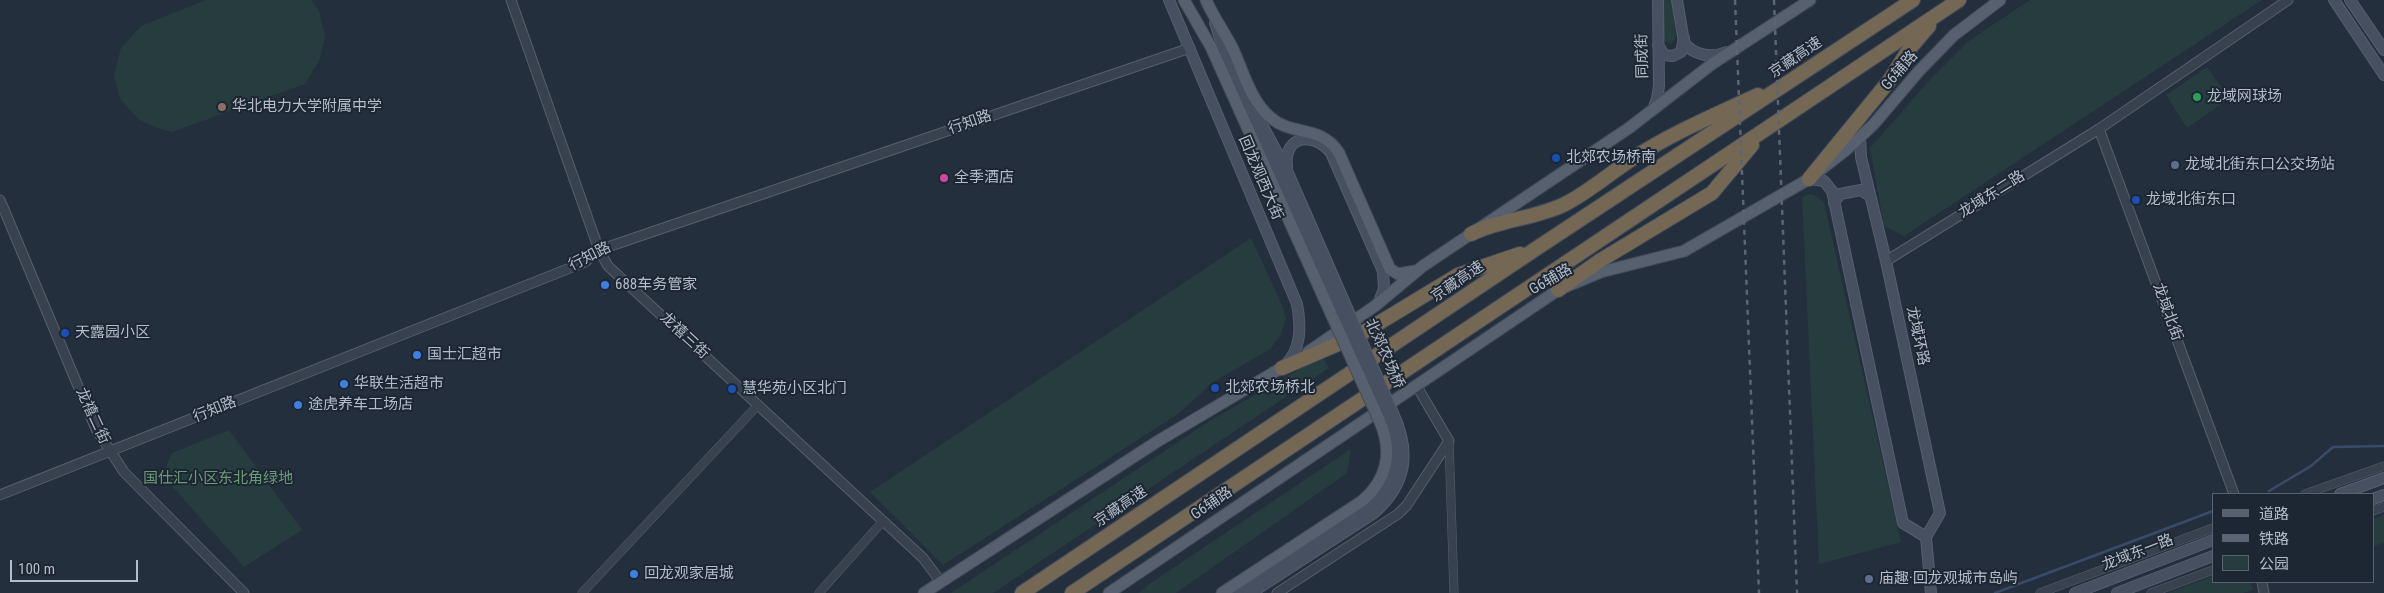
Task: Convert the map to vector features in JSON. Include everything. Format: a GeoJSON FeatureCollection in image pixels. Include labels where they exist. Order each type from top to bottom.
{"type":"FeatureCollection","features":[{"type":"Feature","properties":{"kind":"highway","name":"京藏高速"},"geometry":{"type":"LineString","coordinates":[[1022,593],[1537,248],[1913,0]]}},
{"type":"Feature","properties":{"kind":"highway"},"geometry":{"type":"LineString","coordinates":[[1072,593],[1959,0]]}},
{"type":"Feature","properties":{"kind":"highway"},"geometry":{"type":"LineString","coordinates":[[1809,179],[1889,81],[1910,48],[1940,12]]}},
{"type":"Feature","properties":{"kind":"highway"},"geometry":{"type":"LineString","coordinates":[[1471,234],[1492,226],[1544,213],[1567,203],[1676,132],[1799,76]]}},
{"type":"Feature","properties":{"kind":"highway"},"geometry":{"type":"LineString","coordinates":[[1558,290],[1601,260],[1712,193],[1767,130]]}},
{"type":"Feature","properties":{"kind":"highway"},"geometry":{"type":"LineString","coordinates":[[1282,368],[1360,335],[1458,275],[1537,248]]}},
{"type":"Feature","properties":{"kind":"main road","name":"回龙观西大街"},"geometry":{"type":"LineString","coordinates":[[1169,0],[1296,304],[1299,322],[1297,347],[1292,357],[1282,368]]}},
{"type":"Feature","properties":{"kind":"main road","name":"回龙观西大街"},"geometry":{"type":"LineString","coordinates":[[1184,0],[1210,47],[1340,313]]}},
{"type":"Feature","properties":{"kind":"main road","name":"同成街"},"geometry":{"type":"LineString","coordinates":[[1652,110],[1658,99],[1659,86],[1658,0]]}},
{"type":"Feature","properties":{"kind":"main road"},"geometry":{"type":"LineString","coordinates":[[1677,0],[1684,38],[1688,47],[1701,54],[1721,55],[1730,51]]}},
{"type":"Feature","properties":{"kind":"main road"},"geometry":{"type":"LineString","coordinates":[[924,593],[1221,402],[1282,368],[1338,333],[1375,306],[1423,266],[1593,153],[1730,51],[1810,0]]}},
{"type":"Feature","properties":{"kind":"main road","name":"G6辅路"},"geometry":{"type":"LineString","coordinates":[[1112,591],[1558,290],[1596,274],[1684,251],[1809,179],[1860,138],[1936,52],[1954,35],[2000,0]]}},
{"type":"Feature","properties":{"kind":"main road"},"geometry":{"type":"LineString","coordinates":[[2334,0],[2384,75]]}},
{"type":"Feature","properties":{"kind":"main road"},"geometry":{"type":"LineString","coordinates":[[2350,0],[2384,50]]}},
{"type":"Feature","properties":{"kind":"main road","name":"回龙观西大街"},"geometry":{"type":"LineString","coordinates":[[1208,4],[1231,71],[1340,313]]}},
{"type":"Feature","properties":{"kind":"main road"},"geometry":{"type":"LineString","coordinates":[[1208,4],[1231,45],[1254,96],[1264,111],[1275,121],[1288,127],[1324,136],[1336,147],[1392,271],[1398,274],[1407,274],[1423,266]]}},
{"type":"Feature","properties":{"kind":"main road","name":"回龙观西大街"},"geometry":{"type":"LineString","coordinates":[[1216,25],[1241,82],[1288,173],[1340,313]]}},
{"type":"Feature","properties":{"kind":"main road"},"geometry":{"type":"LineString","coordinates":[[1657,39],[1661,51],[1668,56],[1681,52],[1684,38]]}},
{"type":"Feature","properties":{"kind":"main road","name":"龙域环路"},"geometry":{"type":"LineString","coordinates":[[1860,138],[1860,153],[1886,261],[1940,513],[1926,537]]}},
{"type":"Feature","properties":{"kind":"main road"},"geometry":{"type":"LineString","coordinates":[[1288,173],[1287,153],[1294,142],[1313,140],[1323,145],[1331,153],[1383,271],[1383,294],[1375,306]]}},
{"type":"Feature","properties":{"kind":"main road"},"geometry":{"type":"LineString","coordinates":[[1809,179],[1827,182],[1834,203],[1903,523],[1926,537],[1931,593]]}},
{"type":"Feature","properties":{"kind":"main road"},"geometry":{"type":"LineString","coordinates":[[1834,203],[1840,194],[1854,191],[1861,190],[1870,196]]}},
{"type":"Feature","properties":{"kind":"main road"},"geometry":{"type":"LineString","coordinates":[[1236,593],[1369,506],[1382,494],[1393,474],[1396,458],[1394,441],[1386,417],[1340,313]]}},
{"type":"Feature","properties":{"kind":"main road","name":"北郊农场桥"},"geometry":{"type":"LineString","coordinates":[[1340,313],[1386,417]]}},
{"type":"Feature","properties":{"kind":"main road"},"geometry":{"type":"LineString","coordinates":[[1222,593],[1362,501],[1376,489],[1384,474],[1387,457],[1386,417]]}},
{"type":"Feature","properties":{"kind":"main road"},"geometry":{"type":"LineString","coordinates":[[1251,593],[1374,513],[1387,499],[1397,484],[1403,466],[1402,437],[1386,417]]}},
{"type":"Feature","properties":{"kind":"main road"},"geometry":{"type":"LineString","coordinates":[[2343,493],[2384,478]]}},
{"type":"Feature","properties":{"kind":"main road","name":"龙域东一路"},"geometry":{"type":"LineString","coordinates":[[2075,593],[2212,540]]}},
{"type":"Feature","properties":{"kind":"main road","name":"龙域东一路"},"geometry":{"type":"LineString","coordinates":[[2117,593],[2212,556]]}},
{"type":"Feature","properties":{"kind":"street","name":"龙禧三街"},"geometry":{"type":"LineString","coordinates":[[511,0],[599,250],[608,266],[884,521],[928,563],[941,582]]}},
{"type":"Feature","properties":{"kind":"street","name":"龙域东二路"},"geometry":{"type":"LineString","coordinates":[[1886,261],[2099,129],[2288,0]]}},
{"type":"Feature","properties":{"kind":"street","name":"行知路"},"geometry":{"type":"LineString","coordinates":[[0,495],[585,262],[599,250],[1190,48]]}},
{"type":"Feature","properties":{"kind":"street","name":"龙域北街"},"geometry":{"type":"LineString","coordinates":[[2099,129],[2234,493]]}},
{"type":"Feature","properties":{"kind":"street","name":"龙禧二街"},"geometry":{"type":"LineString","coordinates":[[0,200],[96,429],[109,452],[124,472],[244,593]]}},
{"type":"Feature","properties":{"kind":"street"},"geometry":{"type":"LineString","coordinates":[[1416,385],[1449,441],[1454,593]]}},
{"type":"Feature","properties":{"kind":"street"},"geometry":{"type":"LineString","coordinates":[[582,593],[758,405]]}},
{"type":"Feature","properties":{"kind":"street"},"geometry":{"type":"LineString","coordinates":[[1277,593],[1398,514],[1407,505],[1449,441]]}},
{"type":"Feature","properties":{"kind":"street"},"geometry":{"type":"LineString","coordinates":[[2308,493],[2384,466]]}},
{"type":"Feature","properties":{"kind":"street"},"geometry":{"type":"LineString","coordinates":[[819,593],[884,521]]}},
{"type":"Feature","properties":{"kind":"street"},"geometry":{"type":"LineString","coordinates":[[2040,593],[2212,528]]}},
{"type":"Feature","properties":{"kind":"street"},"geometry":{"type":"LineString","coordinates":[[2151,593],[2212,570]]}},
{"type":"Feature","properties":{"kind":"green space"},"geometry":{"type":"Polygon","coordinates":[[[206,0],[311,0],[319,11],[325,36],[320,59],[305,84],[172,132],[157,128],[138,119],[120,99],[114,75],[121,48],[141,26],[206,0]]]}},
{"type":"Feature","properties":{"kind":"green space"},"geometry":{"type":"Polygon","coordinates":[[[1664,0],[1672,0],[1676,38],[1671,44],[1665,41],[1662,33],[1664,0]]]}},
{"type":"Feature","properties":{"kind":"green space"},"geometry":{"type":"Polygon","coordinates":[[[2030,0],[2262,0],[1904,236],[1884,226],[1870,148],[1929,81],[1970,40],[2030,0]]]}},
{"type":"Feature","properties":{"kind":"green space","name":"龙域网球场"},"geometry":{"type":"Polygon","coordinates":[[[2207,67],[2229,99],[2187,128],[2166,95],[2207,67]]]}},
{"type":"Feature","properties":{"kind":"green space"},"geometry":{"type":"Polygon","coordinates":[[[1811,194],[1818,197],[1824,203],[1901,542],[1819,564],[1802,197],[1811,194]]]}},
{"type":"Feature","properties":{"kind":"green space"},"geometry":{"type":"Polygon","coordinates":[[[1251,238],[1282,305],[1286,318],[1280,336],[1270,349],[1214,382],[1178,414],[943,565],[870,492],[1251,238]]]}},
{"type":"Feature","properties":{"kind":"green space"},"geometry":{"type":"Polygon","coordinates":[[[1322,356],[1329,368],[993,593],[951,593],[1208,422],[1322,356]]]}},
{"type":"Feature","properties":{"kind":"green space","name":"国仕汇小区东北角绿地"},"geometry":{"type":"Polygon","coordinates":[[[229,430],[302,530],[244,567],[163,476],[172,453],[229,430]]]}},
{"type":"Feature","properties":{"kind":"green space"},"geometry":{"type":"Polygon","coordinates":[[[1351,449],[1347,473],[1176,593],[1139,593],[1149,584],[1351,449]]]}},
{"type":"Feature","properties":{"kind":"green space"},"geometry":{"type":"Polygon","coordinates":[[[2384,515],[2384,542],[2374,547],[2374,519],[2384,515]]]}},
{"type":"Feature","properties":{"kind":"green space"},"geometry":{"type":"Polygon","coordinates":[[[2212,576],[2212,583],[2250,583],[2253,589],[2243,593],[2168,593],[2212,576]]]}},
{"type":"Feature","properties":{"kind":"waterway"},"geometry":{"type":"LineString","coordinates":[[2269,491],[2311,466],[2333,447],[2384,446]]}},
{"type":"Feature","properties":{"kind":"waterway"},"geometry":{"type":"LineString","coordinates":[[1995,593],[2212,511]]}},
{"type":"Feature","properties":{"kind":"railway"},"geometry":{"type":"LineString","coordinates":[[1735,0],[1759,593]]}},
{"type":"Feature","properties":{"kind":"railway"},"geometry":{"type":"LineString","coordinates":[[1774,0],[1797,593]]}},
{"type":"Feature","properties":{"kind":"place","name":"龙域网球场"},"geometry":{"type":"Point","coordinates":[2197,97]}},
{"type":"Feature","properties":{"kind":"place","name":"华北电力大学附属中学"},"geometry":{"type":"Point","coordinates":[222,107]}},
{"type":"Feature","properties":{"kind":"place","name":"北郊农场桥南"},"geometry":{"type":"Point","coordinates":[1556,158]}},
{"type":"Feature","properties":{"kind":"place","name":"龙域北街东口公交场站"},"geometry":{"type":"Point","coordinates":[2175,165]}},
{"type":"Feature","properties":{"kind":"place","name":"全季酒店"},"geometry":{"type":"Point","coordinates":[944,178]}},
{"type":"Feature","properties":{"kind":"place","name":"龙域北街东口"},"geometry":{"type":"Point","coordinates":[2136,200]}},
{"type":"Feature","properties":{"kind":"place","name":"688车务管家"},"geometry":{"type":"Point","coordinates":[605,285]}},
{"type":"Feature","properties":{"kind":"place","name":"天露园小区"},"geometry":{"type":"Point","coordinates":[65,333]}},
{"type":"Feature","properties":{"kind":"place","name":"国士汇超市"},"geometry":{"type":"Point","coordinates":[417,355]}},
{"type":"Feature","properties":{"kind":"place","name":"华联生活超市"},"geometry":{"type":"Point","coordinates":[344,384]}},
{"type":"Feature","properties":{"kind":"place","name":"北郊农场桥北"},"geometry":{"type":"Point","coordinates":[1215,388]}},
{"type":"Feature","properties":{"kind":"place","name":"慧华苑小区北门"},"geometry":{"type":"Point","coordinates":[732,389]}},
{"type":"Feature","properties":{"kind":"place","name":"途虎养车工场店"},"geometry":{"type":"Point","coordinates":[298,405]}},
{"type":"Feature","properties":{"kind":"place","name":"回龙观家居城"},"geometry":{"type":"Point","coordinates":[634,574]}},
{"type":"Feature","properties":{"kind":"place","name":"庙趣·回龙观城市岛屿"},"geometry":{"type":"Point","coordinates":[1869,579]}}]}
